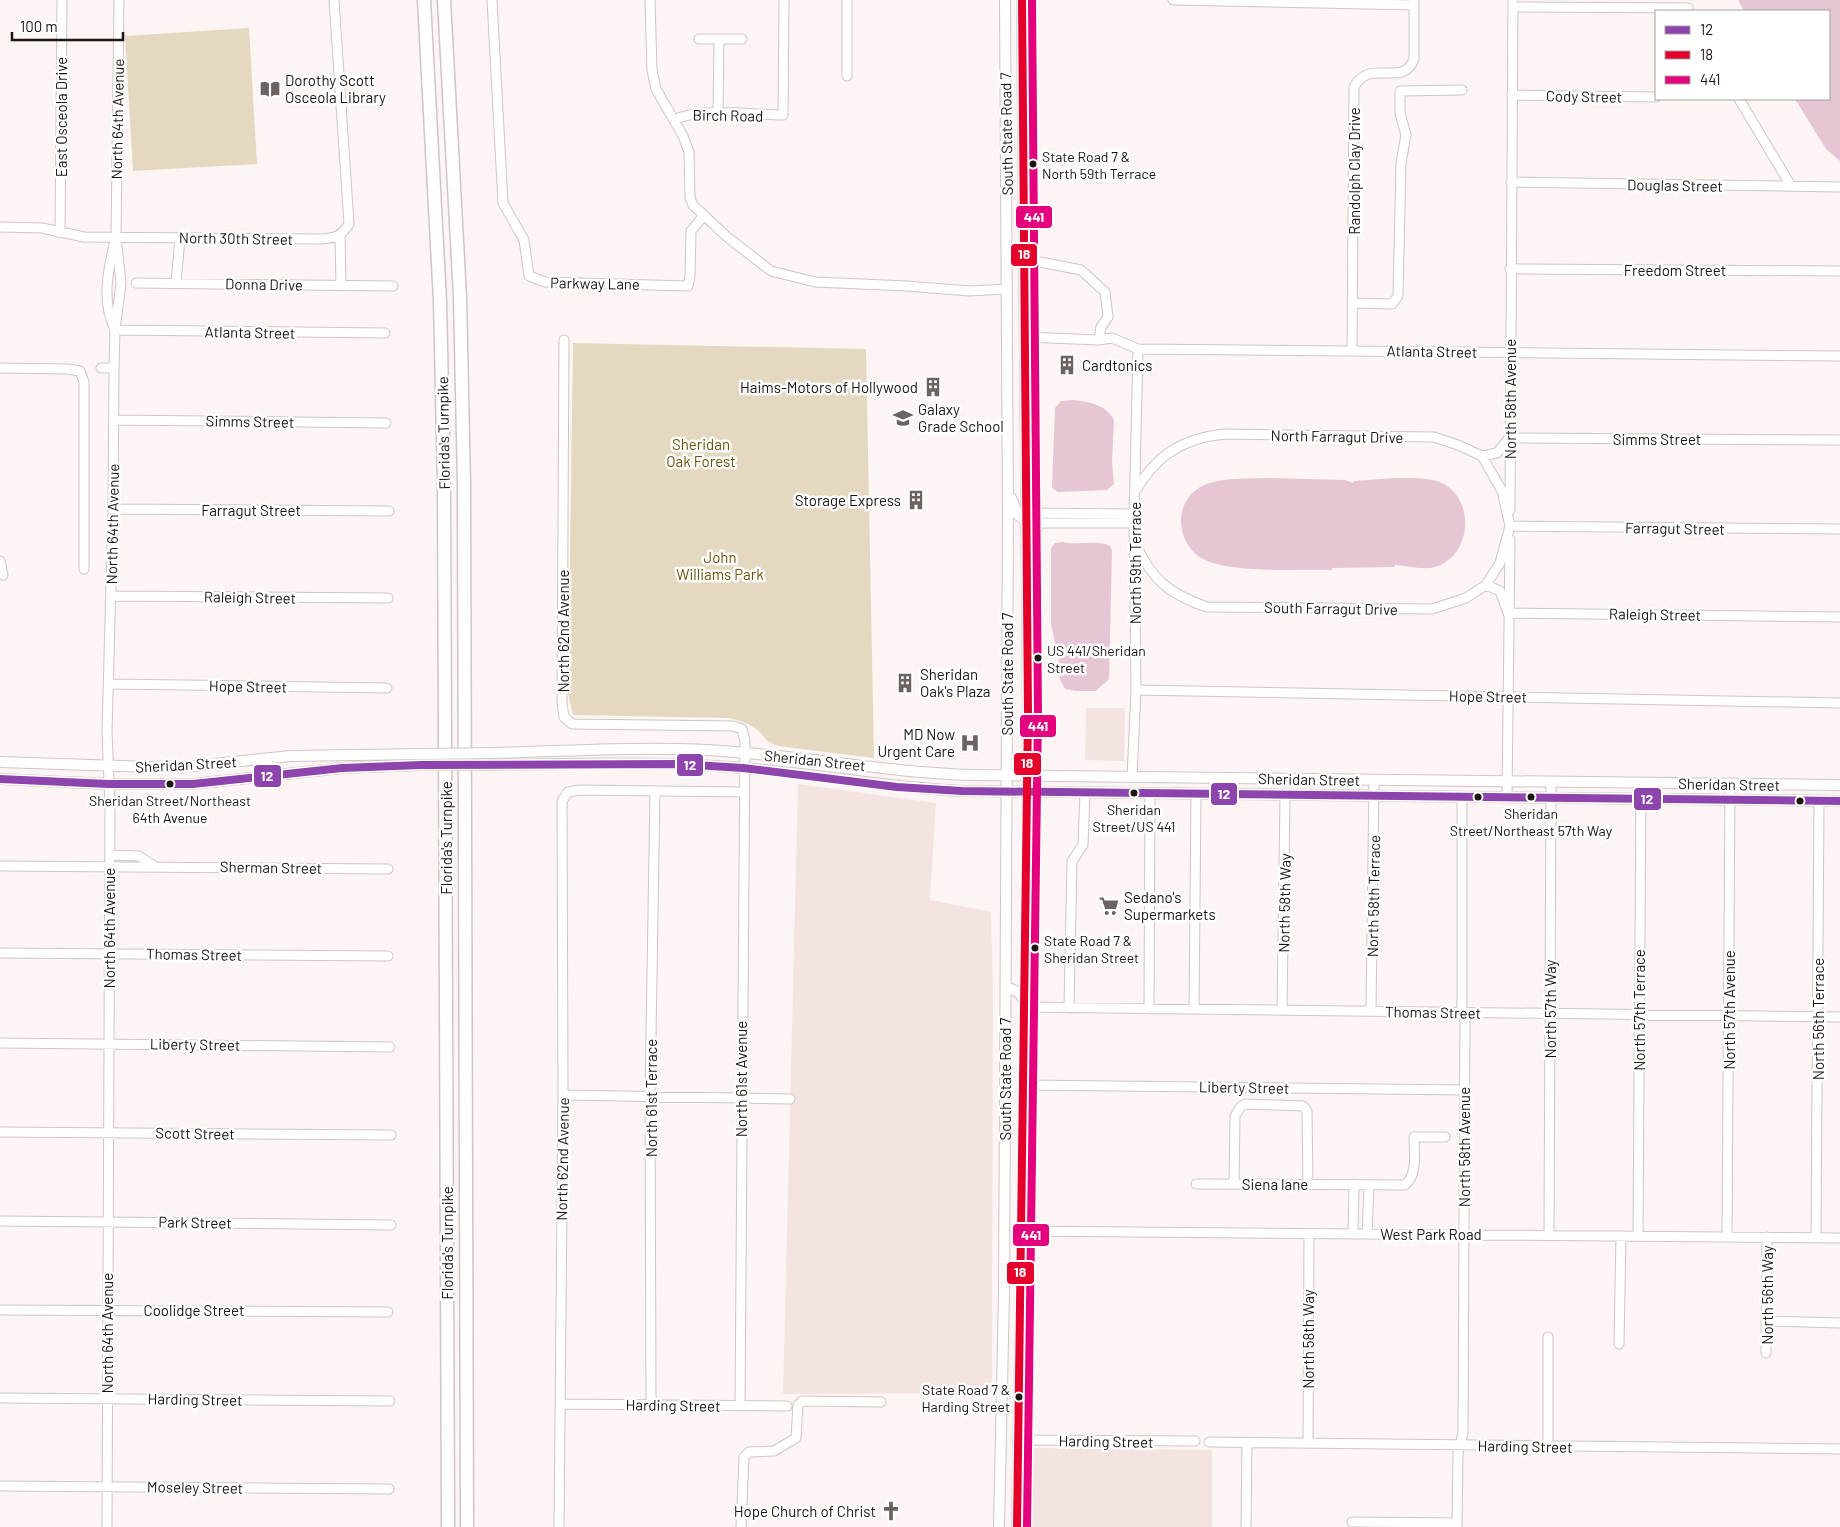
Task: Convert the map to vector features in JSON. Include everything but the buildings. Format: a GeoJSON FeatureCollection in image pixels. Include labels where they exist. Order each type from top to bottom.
{"type":"FeatureCollection","features":[{"type":"Feature","properties":{"kind":"highway","name":"Florida's Turnpike"},"geometry":{"type":"LineString","coordinates":[[424,0],[440,301],[444,485],[448,1527]]}},
{"type":"Feature","properties":{"kind":"highway","name":"Florida's Turnpike"},"geometry":{"type":"LineString","coordinates":[[444,0],[460,297],[464,485],[467,1527]]}},
{"type":"Feature","properties":{"kind":"main road","name":"South State Road 7"},"geometry":{"type":"LineString","coordinates":[[1000,1527],[1004,1270],[1008,490],[1005,0]]}},
{"type":"Feature","properties":{"kind":"main road","name":"South State Road 7"},"geometry":{"type":"LineString","coordinates":[[1018,1527],[1017,1440],[1025,1084],[1028,793],[1028,518],[1022,0]]}},
{"type":"Feature","properties":{"kind":"main road"},"geometry":{"type":"LineString","coordinates":[[1008,490],[1014,508],[1028,518]]}},
{"type":"Feature","properties":{"kind":"main road","name":"Sheridan Street"},"geometry":{"type":"LineString","coordinates":[[0,762],[108,767],[195,766],[298,756],[678,749],[843,762],[901,771],[1006,776],[1840,785]]}},
{"type":"Feature","properties":{"kind":"main road","name":"Sheridan Street"},"geometry":{"type":"LineString","coordinates":[[0,779],[108,784],[193,784],[342,768],[493,764],[678,764],[744,768],[897,787],[1028,793],[1840,801]]}},
{"type":"Feature","properties":{"kind":"main road"},"geometry":{"type":"LineString","coordinates":[[1006,987],[1018,992],[1026,1004]]}},
{"type":"Feature","properties":{"kind":"main road"},"geometry":{"type":"LineString","coordinates":[[1004,1209],[1013,1225],[1021,1231]]}},
{"type":"Feature","properties":{"kind":"main road"},"geometry":{"type":"LineString","coordinates":[[1004,1270],[1014,1277],[1020,1290]]}},
{"type":"Feature","properties":{"kind":"main road"},"geometry":{"type":"LineString","coordinates":[[1001,1422],[1008,1434],[1017,1440]]}},
{"type":"Feature","properties":{"kind":"main road"},"geometry":{"type":"LineString","coordinates":[[1001,1463],[1011,1469],[1017,1479]]}},
{"type":"Feature","properties":{"kind":"street","name":"East Osceola Drive"},"geometry":{"type":"LineString","coordinates":[[60,233],[62,0]]}},
{"type":"Feature","properties":{"kind":"street","name":"North 64th Avenue"},"geometry":{"type":"LineString","coordinates":[[107,1527],[110,866],[108,684],[113,509],[115,330],[121,283],[116,237],[119,0]]}},
{"type":"Feature","properties":{"kind":"street"},"geometry":{"type":"LineString","coordinates":[[334,0],[348,224],[340,236],[341,285]]}},
{"type":"Feature","properties":{"kind":"street","name":"Parkway Lane"},"geometry":{"type":"LineString","coordinates":[[492,0],[503,203],[524,240],[530,276],[545,282],[688,286],[691,231],[704,215]]}},
{"type":"Feature","properties":{"kind":"street"},"geometry":{"type":"LineString","coordinates":[[650,0],[652,70],[656,89],[684,136],[689,152],[690,198],[693,205],[771,271],[792,278],[831,284],[907,286],[969,291],[1007,289]]}},
{"type":"Feature","properties":{"kind":"street","name":"Birch Road"},"geometry":{"type":"LineString","coordinates":[[674,120],[685,114],[783,116],[784,0]]}},
{"type":"Feature","properties":{"kind":"street"},"geometry":{"type":"LineString","coordinates":[[846,76],[847,0]]}},
{"type":"Feature","properties":{"kind":"street"},"geometry":{"type":"LineString","coordinates":[[1173,0],[1414,2]]}},
{"type":"Feature","properties":{"kind":"street","name":"Randolph Clay Drive"},"geometry":{"type":"LineString","coordinates":[[1352,350],[1354,87],[1359,78],[1370,72],[1402,73],[1411,67],[1414,58],[1414,2]]}},
{"type":"Feature","properties":{"kind":"street"},"geometry":{"type":"LineString","coordinates":[[1513,3],[1687,6]]}},
{"type":"Feature","properties":{"kind":"street","name":"North 58th Avenue"},"geometry":{"type":"LineString","coordinates":[[1507,797],[1513,3]]}},
{"type":"Feature","properties":{"kind":"street"},"geometry":{"type":"LineString","coordinates":[[699,39],[742,39]]}},
{"type":"Feature","properties":{"kind":"street"},"geometry":{"type":"LineString","coordinates":[[718,114],[719,39]]}},
{"type":"Feature","properties":{"kind":"street"},"geometry":{"type":"LineString","coordinates":[[1353,303],[1392,304],[1398,296],[1401,163],[1406,135],[1400,113],[1400,91],[1462,90]]}},
{"type":"Feature","properties":{"kind":"street","name":"Cody Street"},"geometry":{"type":"LineString","coordinates":[[1512,95],[1655,97]]}},
{"type":"Feature","properties":{"kind":"street"},"geometry":{"type":"LineString","coordinates":[[1739,100],[1790,186]]}},
{"type":"Feature","properties":{"kind":"street","name":"Douglas Street"},"geometry":{"type":"LineString","coordinates":[[1511,182],[1840,187]]}},
{"type":"Feature","properties":{"kind":"street","name":"North 30th Street"},"geometry":{"type":"LineString","coordinates":[[0,227],[42,228],[84,237],[321,239],[340,236]]}},
{"type":"Feature","properties":{"kind":"street","name":"North 64th Avenue"},"geometry":{"type":"LineString","coordinates":[[115,330],[108,313],[107,277],[116,237]]}},
{"type":"Feature","properties":{"kind":"street"},"geometry":{"type":"LineString","coordinates":[[176,283],[180,238]]}},
{"type":"Feature","properties":{"kind":"street"},"geometry":{"type":"LineString","coordinates":[[1025,258],[1081,270],[1105,292],[1108,317],[1101,328],[1100,340]]}},
{"type":"Feature","properties":{"kind":"street","name":"Freedom Street"},"geometry":{"type":"LineString","coordinates":[[1510,269],[1840,272]]}},
{"type":"Feature","properties":{"kind":"street","name":"Donna Drive"},"geometry":{"type":"LineString","coordinates":[[136,283],[392,286]]}},
{"type":"Feature","properties":{"kind":"street","name":"Atlanta Street"},"geometry":{"type":"LineString","coordinates":[[115,330],[385,333]]}},
{"type":"Feature","properties":{"kind":"street","name":"Atlanta Street"},"geometry":{"type":"LineString","coordinates":[[1026,337],[1100,340],[1112,338],[1138,349],[1840,356]]}},
{"type":"Feature","properties":{"kind":"street","name":"North 62nd Avenue"},"geometry":{"type":"LineString","coordinates":[[564,340],[562,703],[564,717],[572,724],[733,726],[742,729],[745,741],[744,753]]}},
{"type":"Feature","properties":{"kind":"street","name":"North 59th Terrace"},"geometry":{"type":"LineString","coordinates":[[1132,777],[1136,690],[1134,519],[1138,349]]}},
{"type":"Feature","properties":{"kind":"street"},"geometry":{"type":"LineString","coordinates":[[0,368],[68,368],[80,372],[84,382],[84,569]]}},
{"type":"Feature","properties":{"kind":"street"},"geometry":{"type":"LineString","coordinates":[[101,368],[114,368]]}},
{"type":"Feature","properties":{"kind":"street","name":"Simms Street"},"geometry":{"type":"LineString","coordinates":[[114,420],[386,423]]}},
{"type":"Feature","properties":{"kind":"street","name":"North Farragut Drive"},"geometry":{"type":"LineString","coordinates":[[1135,492],[1146,472],[1178,446],[1202,436],[1225,434],[1434,437],[1482,456]]}},
{"type":"Feature","properties":{"kind":"street"},"geometry":{"type":"LineString","coordinates":[[1510,438],[1498,453],[1482,456],[1502,492],[1510,526]]}},
{"type":"Feature","properties":{"kind":"street","name":"Simms Street"},"geometry":{"type":"LineString","coordinates":[[1510,438],[1840,440]]}},
{"type":"Feature","properties":{"kind":"street","name":"Farragut Street"},"geometry":{"type":"LineString","coordinates":[[113,509],[389,511]]}},
{"type":"Feature","properties":{"kind":"street"},"geometry":{"type":"LineString","coordinates":[[1028,518],[1134,519]]}},
{"type":"Feature","properties":{"kind":"street","name":"Farragut Street"},"geometry":{"type":"LineString","coordinates":[[1510,526],[1840,529]]}},
{"type":"Feature","properties":{"kind":"street","name":"South Farragut Drive"},"geometry":{"type":"LineString","coordinates":[[1134,543],[1143,562],[1158,580],[1181,598],[1207,607],[1432,609],[1466,598],[1486,585],[1500,563],[1510,526]]}},
{"type":"Feature","properties":{"kind":"street"},"geometry":{"type":"LineString","coordinates":[[0,561],[3,575]]}},
{"type":"Feature","properties":{"kind":"street"},"geometry":{"type":"LineString","coordinates":[[1486,585],[1500,591],[1508,613]]}},
{"type":"Feature","properties":{"kind":"street","name":"Raleigh Street"},"geometry":{"type":"LineString","coordinates":[[111,596],[388,598]]}},
{"type":"Feature","properties":{"kind":"street","name":"Raleigh Street"},"geometry":{"type":"LineString","coordinates":[[1508,613],[1840,617]]}},
{"type":"Feature","properties":{"kind":"street","name":"Hope Street"},"geometry":{"type":"LineString","coordinates":[[108,684],[387,688]]}},
{"type":"Feature","properties":{"kind":"street","name":"Hope Street"},"geometry":{"type":"LineString","coordinates":[[1136,690],[1840,703]]}},
{"type":"Feature","properties":{"kind":"street","name":"North 61st Avenue"},"geometry":{"type":"LineString","coordinates":[[740,1406],[744,753]]}},
{"type":"Feature","properties":{"kind":"street","name":"North 58th Terrace"},"geometry":{"type":"LineString","coordinates":[[1371,1012],[1374,780]]}},
{"type":"Feature","properties":{"kind":"street","name":"North 57th Way"},"geometry":{"type":"LineString","coordinates":[[1549,1235],[1552,782]]}},
{"type":"Feature","properties":{"kind":"street","name":"North 57th Terrace"},"geometry":{"type":"LineString","coordinates":[[1638,1236],[1641,783]]}},
{"type":"Feature","properties":{"kind":"street","name":"North 57th Avenue"},"geometry":{"type":"LineString","coordinates":[[1727,1237],[1730,784]]}},
{"type":"Feature","properties":{"kind":"street","name":"North 62nd Avenue"},"geometry":{"type":"LineString","coordinates":[[560,1527],[563,1095],[562,801],[568,792],[580,790],[655,792]]}},
{"type":"Feature","properties":{"kind":"street"},"geometry":{"type":"LineString","coordinates":[[655,792],[744,792]]}},
{"type":"Feature","properties":{"kind":"street","name":"North 61st Terrace"},"geometry":{"type":"LineString","coordinates":[[651,1405],[650,1097],[655,792]]}},
{"type":"Feature","properties":{"kind":"street"},"geometry":{"type":"LineString","coordinates":[[1069,1008],[1072,861],[1083,845],[1085,793]]}},
{"type":"Feature","properties":{"kind":"street"},"geometry":{"type":"LineString","coordinates":[[1148,1009],[1150,795]]}},
{"type":"Feature","properties":{"kind":"street"},"geometry":{"type":"LineString","coordinates":[[1194,1009],[1196,795]]}},
{"type":"Feature","properties":{"kind":"street","name":"North 58th Way"},"geometry":{"type":"LineString","coordinates":[[1282,1010],[1285,796]]}},
{"type":"Feature","properties":{"kind":"street","name":"North 58th Avenue"},"geometry":{"type":"LineString","coordinates":[[1457,1525],[1458,1454],[1464,1433],[1465,1235],[1462,797]]}},
{"type":"Feature","properties":{"kind":"street","name":"North 56th Terrace"},"geometry":{"type":"LineString","coordinates":[[1816,1238],[1819,800]]}},
{"type":"Feature","properties":{"kind":"street","name":"Sherman Street"},"geometry":{"type":"LineString","coordinates":[[110,856],[139,856],[154,866]]}},
{"type":"Feature","properties":{"kind":"street","name":"Sherman Street"},"geometry":{"type":"LineString","coordinates":[[0,866],[388,869]]}},
{"type":"Feature","properties":{"kind":"street","name":"Thomas Street"},"geometry":{"type":"LineString","coordinates":[[0,953],[388,956]]}},
{"type":"Feature","properties":{"kind":"street","name":"Thomas Street"},"geometry":{"type":"LineString","coordinates":[[1026,1004],[1069,1008],[1840,1017]]}},
{"type":"Feature","properties":{"kind":"street","name":"Liberty Street"},"geometry":{"type":"LineString","coordinates":[[0,1043],[390,1047]]}},
{"type":"Feature","properties":{"kind":"street","name":"Liberty Street"},"geometry":{"type":"LineString","coordinates":[[1025,1084],[1464,1090]]}},
{"type":"Feature","properties":{"kind":"street"},"geometry":{"type":"LineString","coordinates":[[563,1095],[790,1099]]}},
{"type":"Feature","properties":{"kind":"street"},"geometry":{"type":"LineString","coordinates":[[1234,1184],[1235,1116],[1241,1106],[1246,1104],[1303,1106],[1307,1111],[1308,1184]]}},
{"type":"Feature","properties":{"kind":"street","name":"Scott Street"},"geometry":{"type":"LineString","coordinates":[[0,1132],[390,1135]]}},
{"type":"Feature","properties":{"kind":"street","name":"Siena lane"},"geometry":{"type":"LineString","coordinates":[[1196,1184],[1405,1185],[1412,1179],[1414,1172],[1414,1137],[1445,1137]]}},
{"type":"Feature","properties":{"kind":"street"},"geometry":{"type":"LineString","coordinates":[[1353,1234],[1354,1184]]}},
{"type":"Feature","properties":{"kind":"street"},"geometry":{"type":"LineString","coordinates":[[1368,1234],[1369,1184]]}},
{"type":"Feature","properties":{"kind":"street","name":"Park Street"},"geometry":{"type":"LineString","coordinates":[[0,1221],[391,1225]]}},
{"type":"Feature","properties":{"kind":"street","name":"West Park Road"},"geometry":{"type":"LineString","coordinates":[[1021,1231],[1840,1238]]}},
{"type":"Feature","properties":{"kind":"street","name":"North 58th Way"},"geometry":{"type":"LineString","coordinates":[[1308,1444],[1309,1234]]}},
{"type":"Feature","properties":{"kind":"street"},"geometry":{"type":"LineString","coordinates":[[1619,1344],[1621,1236]]}},
{"type":"Feature","properties":{"kind":"street","name":"North 56th Way"},"geometry":{"type":"LineString","coordinates":[[1766,1353],[1767,1237]]}},
{"type":"Feature","properties":{"kind":"street","name":"Coolidge Street"},"geometry":{"type":"LineString","coordinates":[[0,1310],[108,1309],[388,1312]]}},
{"type":"Feature","properties":{"kind":"street"},"geometry":{"type":"LineString","coordinates":[[1766,1321],[1840,1323]]}},
{"type":"Feature","properties":{"kind":"street"},"geometry":{"type":"LineString","coordinates":[[1548,1337],[1548,1446]]}},
{"type":"Feature","properties":{"kind":"street","name":"Harding Street"},"geometry":{"type":"LineString","coordinates":[[0,1398],[390,1401]]}},
{"type":"Feature","properties":{"kind":"street"},"geometry":{"type":"LineString","coordinates":[[741,1527],[744,1457],[748,1452],[774,1451],[796,1438],[798,1405],[802,1401],[881,1402]]}},
{"type":"Feature","properties":{"kind":"street","name":"Harding Street"},"geometry":{"type":"LineString","coordinates":[[560,1404],[787,1406]]}},
{"type":"Feature","properties":{"kind":"street","name":"Harding Street"},"geometry":{"type":"LineString","coordinates":[[1017,1440],[1195,1441]]}},
{"type":"Feature","properties":{"kind":"street","name":"Harding Street"},"geometry":{"type":"LineString","coordinates":[[1209,1442],[1840,1449]]}},
{"type":"Feature","properties":{"kind":"street"},"geometry":{"type":"LineString","coordinates":[[1246,1527],[1247,1443]]}},
{"type":"Feature","properties":{"kind":"street","name":"Moseley Street"},"geometry":{"type":"LineString","coordinates":[[0,1486],[389,1489]]}},
{"type":"Feature","properties":{"kind":"street"},"geometry":{"type":"LineString","coordinates":[[1352,1522],[1457,1525]]}},
{"type":"Feature","properties":{"kind":"shaded area"},"geometry":{"type":"Polygon","coordinates":[[[1738,0],[1840,0],[1840,161],[1826,149],[1796,100],[1830,100],[1830,10],[1743,10],[1738,0]]]}},
{"type":"Feature","properties":{"kind":"shaded area"},"geometry":{"type":"Polygon","coordinates":[[[1074,400],[1091,403],[1102,408],[1114,420],[1112,462],[1114,484],[1107,490],[1058,492],[1052,488],[1055,408],[1061,401],[1074,400]]]}},
{"type":"Feature","properties":{"kind":"shaded area"},"geometry":{"type":"Polygon","coordinates":[[[1268,478],[1345,480],[1353,483],[1354,481],[1411,478],[1433,480],[1442,483],[1453,491],[1460,501],[1464,513],[1465,526],[1463,538],[1458,550],[1449,559],[1438,566],[1428,568],[1395,565],[1395,567],[1332,568],[1332,570],[1251,569],[1220,565],[1207,561],[1196,554],[1188,545],[1183,535],[1181,523],[1186,501],[1193,492],[1211,482],[1268,478]]]}},
{"type":"Feature","properties":{"kind":"shaded area"},"geometry":{"type":"Polygon","coordinates":[[[1055,543],[1100,543],[1110,546],[1112,550],[1109,679],[1096,691],[1065,689],[1060,680],[1059,662],[1051,624],[1051,548],[1055,543]]]}},
{"type":"Feature","properties":{"kind":"shaded area"},"geometry":{"type":"Polygon","coordinates":[[[1086,708],[1125,708],[1124,761],[1085,760],[1086,708]]]}},
{"type":"Feature","properties":{"kind":"shaded area"},"geometry":{"type":"Polygon","coordinates":[[[798,784],[936,803],[930,900],[991,912],[993,993],[992,1393],[783,1394],[798,784]]]}},
{"type":"Feature","properties":{"kind":"shaded area"},"geometry":{"type":"Polygon","coordinates":[[[1035,1448],[1212,1450],[1212,1527],[1027,1527],[1031,1500],[1031,1455],[1035,1448]]]}},
{"type":"Feature","properties":{"kind":"green space"},"geometry":{"type":"Polygon","coordinates":[[[249,28],[257,164],[133,171],[125,36],[249,28]]]}},
{"type":"Feature","properties":{"kind":"green space","name":"John Williams Park"},"geometry":{"type":"Polygon","coordinates":[[[573,343],[866,349],[874,758],[778,746],[769,742],[750,725],[729,718],[573,715],[568,694],[573,343]]]}},
{"type":"Feature","properties":{"kind":"transit line","name":"18"},"geometry":{"type":"LineString","coordinates":[[1017,1527],[1028,714],[1022,0]]}},
{"type":"Feature","properties":{"kind":"transit line","name":"441"},"geometry":{"type":"LineString","coordinates":[[1027,1527],[1038,714],[1032,0]]}},
{"type":"Feature","properties":{"kind":"transit line","name":"12"},"geometry":{"type":"LineString","coordinates":[[0,779],[108,784],[193,784],[342,768],[421,765],[678,764],[743,768],[897,787],[962,791],[1840,801]]}},
{"type":"Feature","properties":{"kind":"place","name":"Dorothy Scott Osceola Library"},"geometry":{"type":"Point","coordinates":[270,89]}},
{"type":"Feature","properties":{"kind":"place","name":"State Road 7 & North 59th Terrace"},"geometry":{"type":"Point","coordinates":[1033,164]}},
{"type":"Feature","properties":{"kind":"place","name":"Cardtonics"},"geometry":{"type":"Point","coordinates":[1067,365]}},
{"type":"Feature","properties":{"kind":"place","name":"Haims-Motors of Hollywood"},"geometry":{"type":"Point","coordinates":[933,387]}},
{"type":"Feature","properties":{"kind":"place","name":"Galaxy Grade School"},"geometry":{"type":"Point","coordinates":[903,418]}},
{"type":"Feature","properties":{"kind":"place","name":"Storage Express"},"geometry":{"type":"Point","coordinates":[916,500]}},
{"type":"Feature","properties":{"kind":"place","name":"US 441/Sheridan Street"},"geometry":{"type":"Point","coordinates":[1038,658]}},
{"type":"Feature","properties":{"kind":"place","name":"Sheridan Oak's Plaza"},"geometry":{"type":"Point","coordinates":[905,683]}},
{"type":"Feature","properties":{"kind":"place","name":"MD Now Urgent Care"},"geometry":{"type":"Point","coordinates":[970,743]}},
{"type":"Feature","properties":{"kind":"place","name":"Sheridan Street/Northeast 64th Avenue"},"geometry":{"type":"Point","coordinates":[170,784]}},
{"type":"Feature","properties":{"kind":"place","name":"Sheridan Street/US 441"},"geometry":{"type":"Point","coordinates":[1134,793]}},
{"type":"Feature","properties":{"kind":"place","name":"Sheridan Street/Northeast 57th Way"},"geometry":{"type":"Point","coordinates":[1531,797]}},
{"type":"Feature","properties":{"kind":"place","name":"Sedano's Supermarkets"},"geometry":{"type":"Point","coordinates":[1109,906]}},
{"type":"Feature","properties":{"kind":"place","name":"State Road 7 & Sheridan Street"},"geometry":{"type":"Point","coordinates":[1035,948]}},
{"type":"Feature","properties":{"kind":"place","name":"State Road 7 & Harding Street"},"geometry":{"type":"Point","coordinates":[1019,1397]}},
{"type":"Feature","properties":{"kind":"place","name":"Hope Church of Christ"},"geometry":{"type":"Point","coordinates":[891,1511]}},
{"type":"Feature","properties":{"kind":"park label","name":"Sheridan Oak Forest"},"geometry":{"type":"Point","coordinates":[701,452]}}]}
